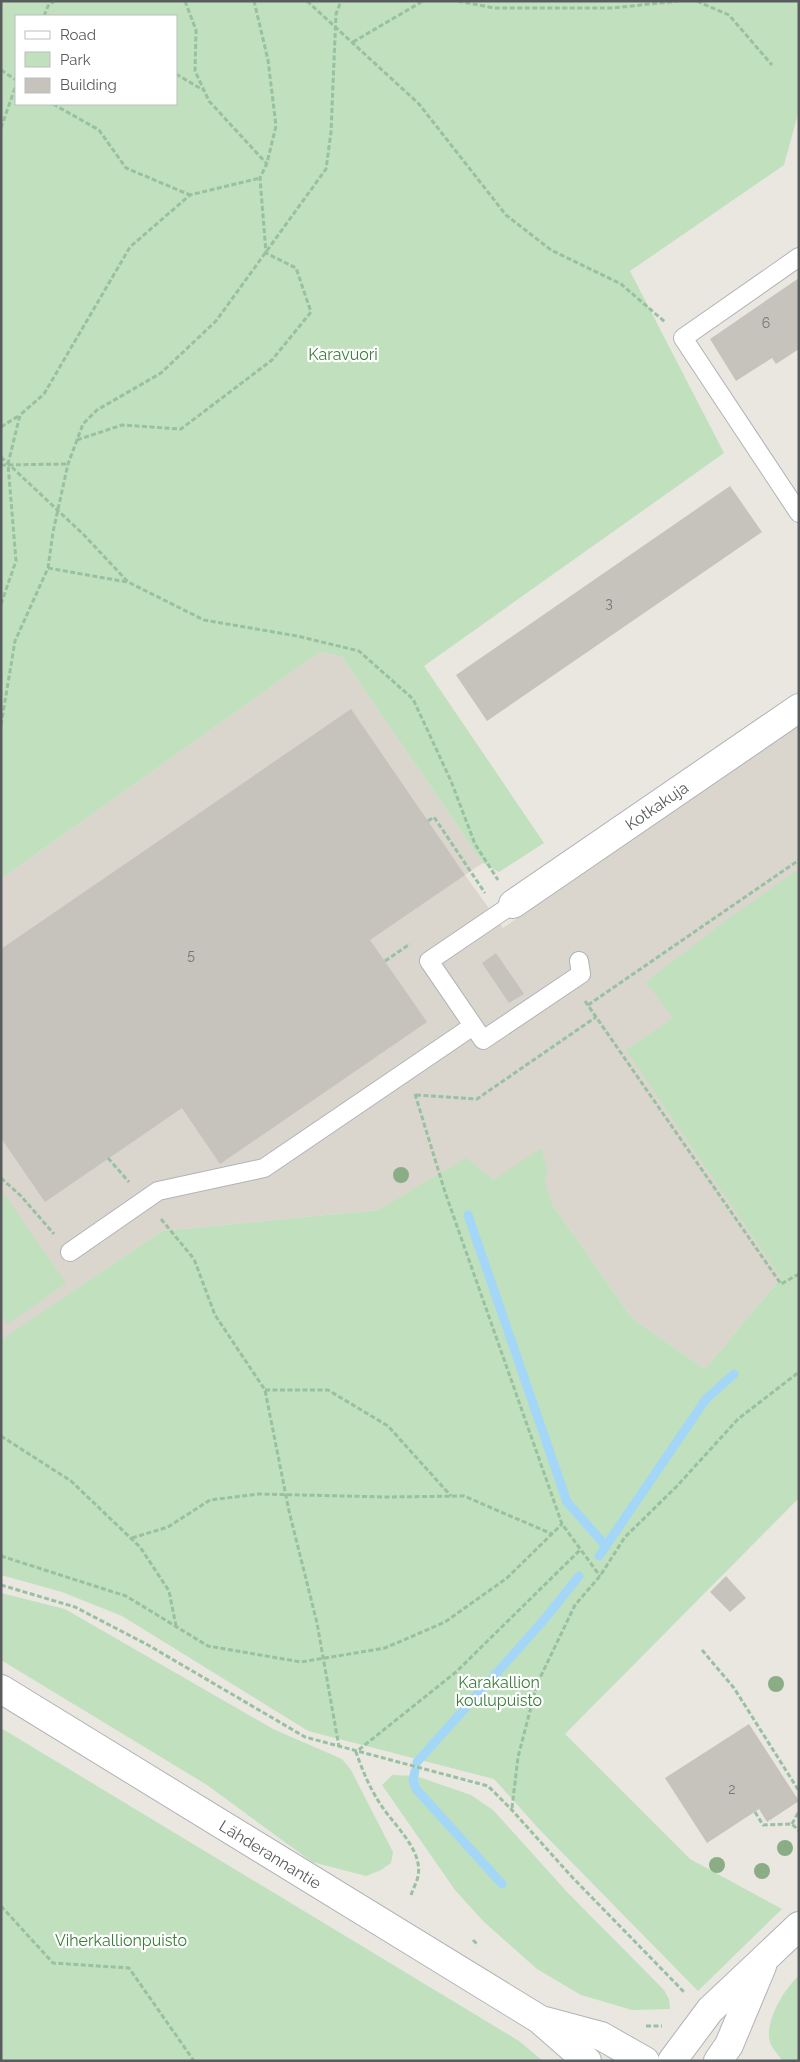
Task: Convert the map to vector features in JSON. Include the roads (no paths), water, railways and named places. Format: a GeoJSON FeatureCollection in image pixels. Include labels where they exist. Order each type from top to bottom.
{"type":"FeatureCollection","features":[{"type":"Feature","properties":{"kind":"main road","name":"Kotkakuja"},"geometry":{"type":"LineString","coordinates":[[512,904],[799,708]]}},
{"type":"Feature","properties":{"kind":"main road","name":"Lähderannantie"},"geometry":{"type":"LineString","coordinates":[[1,1689],[539,2019],[587,2061]]}},
{"type":"Feature","properties":{"kind":"main road"},"geometry":{"type":"LineString","coordinates":[[672,2061],[710,2010],[799,1926]]}},
{"type":"Feature","properties":{"kind":"main road"},"geometry":{"type":"LineString","coordinates":[[718,2061],[729,2045],[765,1960]]}},
{"type":"Feature","properties":{"kind":"main road","name":"Lähderannantie"},"geometry":{"type":"LineString","coordinates":[[539,2019],[601,2036],[645,2061]]}},
{"type":"Feature","properties":{"kind":"lane"},"geometry":{"type":"LineString","coordinates":[[799,257],[682,338],[799,513]]}},
{"type":"Feature","properties":{"kind":"lane"},"geometry":{"type":"LineString","coordinates":[[512,904],[429,960],[482,1040],[581,974],[579,961]]}},
{"type":"Feature","properties":{"kind":"lane"},"geometry":{"type":"LineString","coordinates":[[70,1252],[158,1191],[264,1168],[473,1026]]}},
{"type":"Feature","properties":{"kind":"waterway"},"geometry":{"type":"LineString","coordinates":[[468,1215],[567,1502],[606,1546]]}},
{"type":"Feature","properties":{"kind":"waterway"},"geometry":{"type":"LineString","coordinates":[[599,1556],[706,1399],[734,1374]]}},
{"type":"Feature","properties":{"kind":"waterway"},"geometry":{"type":"LineString","coordinates":[[417,1762],[543,1621],[579,1576]]}},
{"type":"Feature","properties":{"kind":"waterway"},"geometry":{"type":"LineString","coordinates":[[415,1771],[413,1780],[416,1789],[502,1884]]}},
{"type":"Feature","properties":{"kind":"park label","name":"Karavuori"},"geometry":{"type":"Point","coordinates":[343,354]}},
{"type":"Feature","properties":{"kind":"park label","name":"Karakallion koulupuisto"},"geometry":{"type":"Point","coordinates":[499,1691]}},
{"type":"Feature","properties":{"kind":"park label","name":"Viherkallionpuisto"},"geometry":{"type":"Point","coordinates":[121,1940]}}]}
